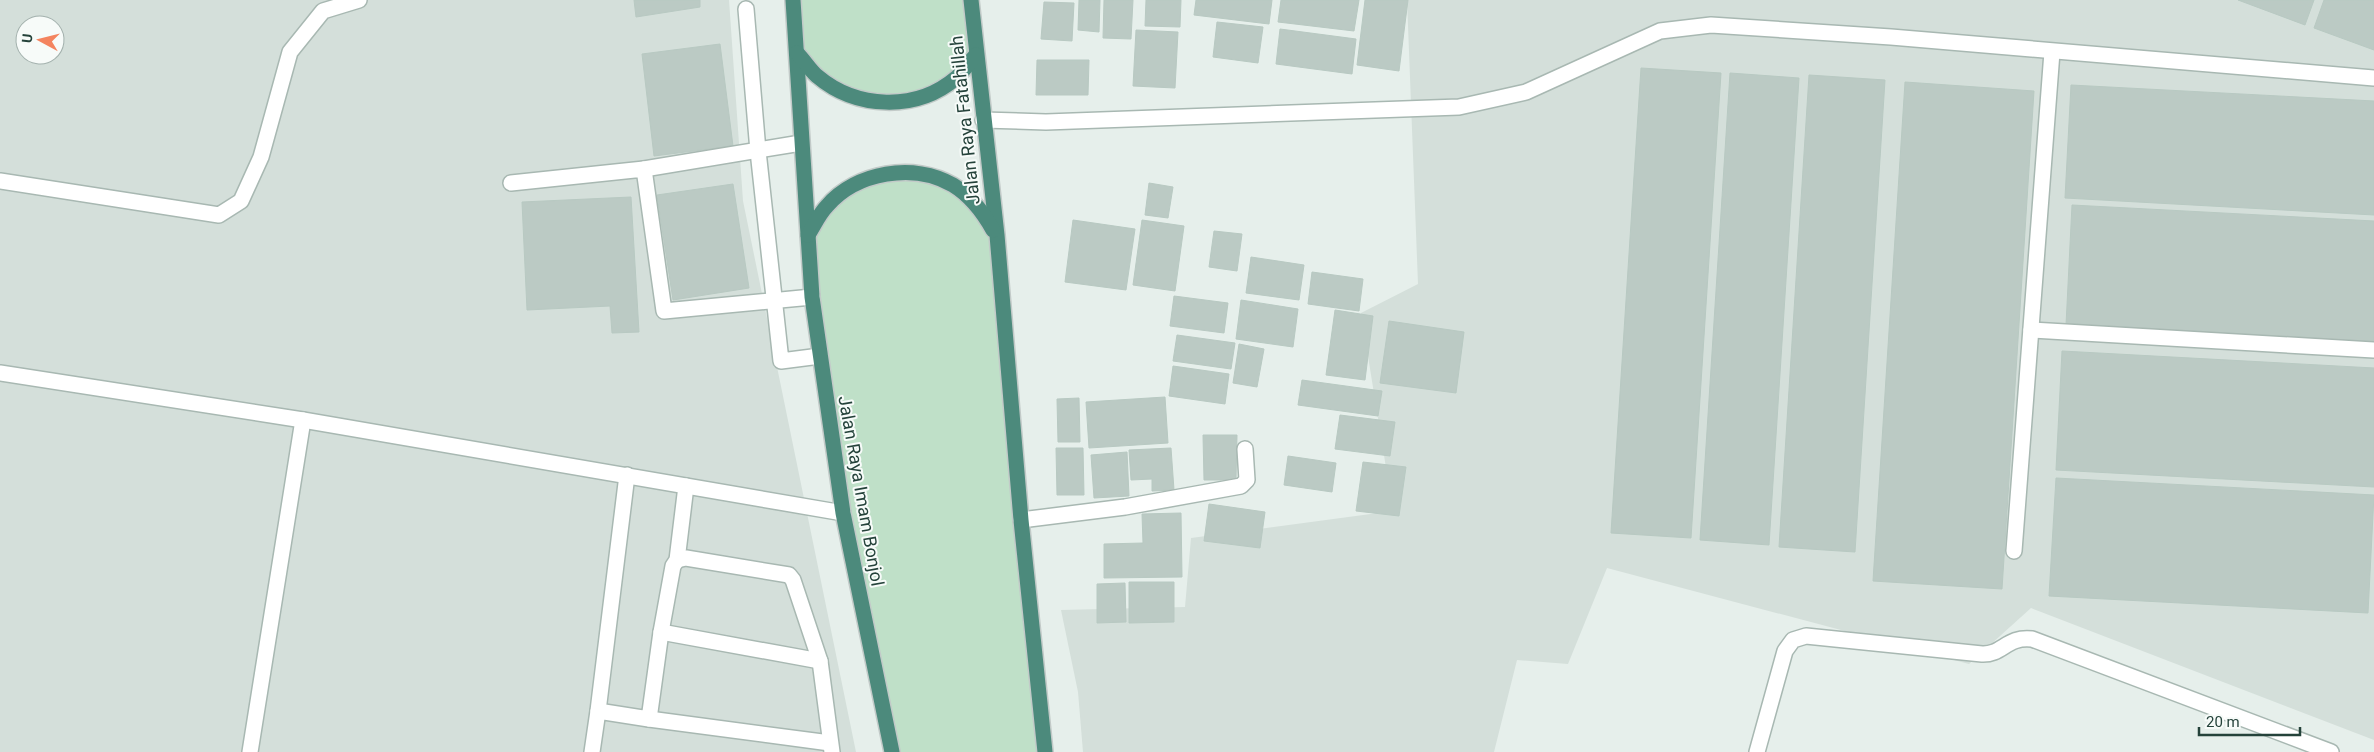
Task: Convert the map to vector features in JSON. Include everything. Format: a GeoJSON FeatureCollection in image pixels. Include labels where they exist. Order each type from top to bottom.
{"type":"FeatureCollection","features":[{"type":"Feature","properties":{"kind":"highway"},"geometry":{"type":"LineString","coordinates":[[793,0],[808,235]]}},
{"type":"Feature","properties":{"kind":"highway","name":"Jalan Raya Fatahillah"},"geometry":{"type":"LineString","coordinates":[[970,0],[997,235]]}},
{"type":"Feature","properties":{"kind":"highway"},"geometry":{"type":"LineString","coordinates":[[797,53],[817,76],[842,93],[871,101],[901,102],[930,94],[956,78],[976,55]]}},
{"type":"Feature","properties":{"kind":"highway"},"geometry":{"type":"LineString","coordinates":[[808,235],[827,205],[854,184],[886,173],[920,173],[952,184],[979,206],[997,235],[1021,520],[1045,752]]}},
{"type":"Feature","properties":{"kind":"highway","name":"Jalan Raya Imam Bonjol"},"geometry":{"type":"LineString","coordinates":[[808,235],[812,297],[843,513],[892,752]]}},
{"type":"Feature","properties":{"kind":"street"},"geometry":{"type":"LineString","coordinates":[[0,181],[219,215],[241,202],[261,158],[290,52],[323,11],[359,0]]}},
{"type":"Feature","properties":{"kind":"street"},"geometry":{"type":"LineString","coordinates":[[746,8],[758,151],[781,361],[820,356]]}},
{"type":"Feature","properties":{"kind":"street"},"geometry":{"type":"LineString","coordinates":[[983,120],[1046,122],[1459,107],[1526,92],[1660,31],[1711,25],[2374,78]]}},
{"type":"Feature","properties":{"kind":"street"},"geometry":{"type":"LineString","coordinates":[[2014,551],[2052,52]]}},
{"type":"Feature","properties":{"kind":"street"},"geometry":{"type":"LineString","coordinates":[[511,182],[644,169],[801,143]]}},
{"type":"Feature","properties":{"kind":"street"},"geometry":{"type":"LineString","coordinates":[[644,169],[664,311],[812,297]]}},
{"type":"Feature","properties":{"kind":"street"},"geometry":{"type":"LineString","coordinates":[[2031,330],[2374,350]]}},
{"type":"Feature","properties":{"kind":"street"},"geometry":{"type":"LineString","coordinates":[[0,373],[303,420],[843,513]]}},
{"type":"Feature","properties":{"kind":"street"},"geometry":{"type":"LineString","coordinates":[[250,752],[303,420]]}},
{"type":"Feature","properties":{"kind":"street"},"geometry":{"type":"LineString","coordinates":[[1021,520],[1125,507],[1241,486],[1247,480],[1245,449]]}},
{"type":"Feature","properties":{"kind":"street"},"geometry":{"type":"LineString","coordinates":[[592,752],[626,475]]}},
{"type":"Feature","properties":{"kind":"street"},"geometry":{"type":"LineString","coordinates":[[649,719],[660,632],[673,566],[677,560],[686,486]]}},
{"type":"Feature","properties":{"kind":"street"},"geometry":{"type":"LineString","coordinates":[[598,711],[831,748],[820,661],[793,580],[789,575],[686,558],[677,560]]}},
{"type":"Feature","properties":{"kind":"street"},"geometry":{"type":"LineString","coordinates":[[660,632],[820,661]]}},
{"type":"Feature","properties":{"kind":"street"},"geometry":{"type":"LineString","coordinates":[[1757,752],[1785,651],[1793,640],[1806,636],[1987,654],[2016,638],[2032,639],[2331,752]]}},
{"type":"Feature","properties":{"kind":"shaded area"},"geometry":{"type":"Polygon","coordinates":[[[0,0],[729,0],[743,201],[856,752],[0,752],[0,0]]]}},
{"type":"Feature","properties":{"kind":"shaded area"},"geometry":{"type":"Polygon","coordinates":[[[1407,0],[2374,0],[2374,740],[2031,608],[1969,664],[1607,568],[1568,664],[1517,660],[1494,752],[1083,752],[1078,692],[1061,610],[1185,607],[1191,538],[1393,511],[1361,313],[1418,284],[1407,0]]]}},
{"type":"Feature","properties":{"kind":"green space"},"geometry":{"type":"Polygon","coordinates":[[[793,0],[971,0],[976,55],[956,78],[901,102],[842,93],[797,53],[793,0]]]}},
{"type":"Feature","properties":{"kind":"green space"},"geometry":{"type":"Polygon","coordinates":[[[886,173],[952,185],[997,235],[1045,752],[892,752],[843,513],[808,235],[827,205],[886,173]]]}},
{"type":"Feature","properties":{"kind":"building"},"geometry":{"type":"Polygon","coordinates":[[[634,0],[700,0],[700,7],[636,17],[634,0]]]}},
{"type":"Feature","properties":{"kind":"building"},"geometry":{"type":"Polygon","coordinates":[[[1079,0],[1100,0],[1099,32],[1078,30],[1079,0]]]}},
{"type":"Feature","properties":{"kind":"building"},"geometry":{"type":"Polygon","coordinates":[[[1104,0],[1133,0],[1131,39],[1103,38],[1104,0]]]}},
{"type":"Feature","properties":{"kind":"building"},"geometry":{"type":"Polygon","coordinates":[[[1146,0],[1181,0],[1180,27],[1145,26],[1146,0]]]}},
{"type":"Feature","properties":{"kind":"building"},"geometry":{"type":"Polygon","coordinates":[[[1196,0],[1272,0],[1269,24],[1194,15],[1196,0]]]}},
{"type":"Feature","properties":{"kind":"building"},"geometry":{"type":"Polygon","coordinates":[[[1281,0],[1359,0],[1354,31],[1278,22],[1281,0]]]}},
{"type":"Feature","properties":{"kind":"building"},"geometry":{"type":"Polygon","coordinates":[[[1365,0],[1408,0],[1399,71],[1357,65],[1365,0]]]}},
{"type":"Feature","properties":{"kind":"building"},"geometry":{"type":"Polygon","coordinates":[[[2238,0],[2314,0],[2305,25],[2238,0]]]}},
{"type":"Feature","properties":{"kind":"building"},"geometry":{"type":"Polygon","coordinates":[[[2324,0],[2374,0],[2374,50],[2314,28],[2324,0]]]}},
{"type":"Feature","properties":{"kind":"building"},"geometry":{"type":"Polygon","coordinates":[[[1044,2],[1074,3],[1072,41],[1041,39],[1044,2]]]}},
{"type":"Feature","properties":{"kind":"building"},"geometry":{"type":"Polygon","coordinates":[[[1217,22],[1263,27],[1258,63],[1213,57],[1217,22]]]}},
{"type":"Feature","properties":{"kind":"building"},"geometry":{"type":"Polygon","coordinates":[[[1280,29],[1356,39],[1352,74],[1276,64],[1280,29]]]}},
{"type":"Feature","properties":{"kind":"building"},"geometry":{"type":"Polygon","coordinates":[[[1136,30],[1178,32],[1175,88],[1133,86],[1136,30]]]}},
{"type":"Feature","properties":{"kind":"building"},"geometry":{"type":"Polygon","coordinates":[[[720,44],[733,146],[654,156],[642,54],[720,44]]]}},
{"type":"Feature","properties":{"kind":"building"},"geometry":{"type":"Polygon","coordinates":[[[1037,60],[1089,60],[1088,95],[1036,95],[1037,60]]]}},
{"type":"Feature","properties":{"kind":"building"},"geometry":{"type":"Polygon","coordinates":[[[1641,68],[1721,73],[1691,538],[1611,533],[1641,68]]]}},
{"type":"Feature","properties":{"kind":"building"},"geometry":{"type":"Polygon","coordinates":[[[1730,73],[1799,78],[1769,545],[1700,540],[1730,73]]]}},
{"type":"Feature","properties":{"kind":"building"},"geometry":{"type":"Polygon","coordinates":[[[1809,75],[1885,80],[1855,552],[1779,547],[1809,75]]]}},
{"type":"Feature","properties":{"kind":"building"},"geometry":{"type":"Polygon","coordinates":[[[1905,82],[2034,91],[2002,589],[1873,581],[1905,82]]]}},
{"type":"Feature","properties":{"kind":"building"},"geometry":{"type":"Polygon","coordinates":[[[2071,85],[2374,101],[2374,215],[2065,198],[2071,85]]]}},
{"type":"Feature","properties":{"kind":"building"},"geometry":{"type":"Polygon","coordinates":[[[1149,183],[1173,187],[1168,218],[1145,215],[1149,183]]]}},
{"type":"Feature","properties":{"kind":"building"},"geometry":{"type":"Polygon","coordinates":[[[733,184],[749,288],[673,300],[657,195],[733,184]]]}},
{"type":"Feature","properties":{"kind":"building"},"geometry":{"type":"Polygon","coordinates":[[[631,197],[639,332],[612,333],[610,306],[527,310],[522,202],[631,197]]]}},
{"type":"Feature","properties":{"kind":"building"},"geometry":{"type":"Polygon","coordinates":[[[2072,205],[2374,221],[2374,342],[2066,325],[2072,205]]]}},
{"type":"Feature","properties":{"kind":"building"},"geometry":{"type":"Polygon","coordinates":[[[1073,220],[1135,229],[1126,290],[1065,282],[1073,220]]]}},
{"type":"Feature","properties":{"kind":"building"},"geometry":{"type":"Polygon","coordinates":[[[1142,220],[1184,226],[1175,291],[1133,285],[1142,220]]]}},
{"type":"Feature","properties":{"kind":"building"},"geometry":{"type":"Polygon","coordinates":[[[1214,231],[1242,234],[1237,271],[1209,267],[1214,231]]]}},
{"type":"Feature","properties":{"kind":"building"},"geometry":{"type":"Polygon","coordinates":[[[1251,257],[1304,265],[1299,300],[1246,293],[1251,257]]]}},
{"type":"Feature","properties":{"kind":"building"},"geometry":{"type":"Polygon","coordinates":[[[1312,272],[1363,279],[1359,311],[1308,304],[1312,272]]]}},
{"type":"Feature","properties":{"kind":"building"},"geometry":{"type":"Polygon","coordinates":[[[1174,296],[1228,303],[1224,333],[1170,326],[1174,296]]]}},
{"type":"Feature","properties":{"kind":"building"},"geometry":{"type":"Polygon","coordinates":[[[1241,300],[1298,309],[1293,347],[1236,339],[1241,300]]]}},
{"type":"Feature","properties":{"kind":"building"},"geometry":{"type":"Polygon","coordinates":[[[1335,310],[1373,316],[1365,380],[1326,375],[1335,310]]]}},
{"type":"Feature","properties":{"kind":"building"},"geometry":{"type":"Polygon","coordinates":[[[1389,321],[1464,332],[1456,393],[1380,383],[1389,321]]]}},
{"type":"Feature","properties":{"kind":"building"},"geometry":{"type":"Polygon","coordinates":[[[1177,335],[1235,343],[1231,369],[1173,361],[1177,335]]]}},
{"type":"Feature","properties":{"kind":"building"},"geometry":{"type":"Polygon","coordinates":[[[1239,344],[1264,349],[1257,387],[1233,383],[1239,344]]]}},
{"type":"Feature","properties":{"kind":"building"},"geometry":{"type":"Polygon","coordinates":[[[2062,351],[2374,368],[2374,487],[2056,470],[2062,351]]]}},
{"type":"Feature","properties":{"kind":"building"},"geometry":{"type":"Polygon","coordinates":[[[1173,366],[1229,374],[1225,404],[1169,396],[1173,366]]]}},
{"type":"Feature","properties":{"kind":"building"},"geometry":{"type":"Polygon","coordinates":[[[1302,380],[1382,391],[1378,416],[1298,405],[1302,380]]]}},
{"type":"Feature","properties":{"kind":"building"},"geometry":{"type":"Polygon","coordinates":[[[1165,397],[1168,443],[1089,448],[1086,402],[1165,397]]]}},
{"type":"Feature","properties":{"kind":"building"},"geometry":{"type":"Polygon","coordinates":[[[1079,398],[1080,442],[1058,442],[1057,399],[1079,398]]]}},
{"type":"Feature","properties":{"kind":"building"},"geometry":{"type":"Polygon","coordinates":[[[1340,415],[1395,422],[1390,456],[1335,449],[1340,415]]]}},
{"type":"Feature","properties":{"kind":"building"},"geometry":{"type":"Polygon","coordinates":[[[1203,435],[1237,435],[1236,480],[1204,480],[1203,435]]]}},
{"type":"Feature","properties":{"kind":"building"},"geometry":{"type":"Polygon","coordinates":[[[1056,448],[1083,448],[1084,495],[1057,495],[1056,448]]]}},
{"type":"Feature","properties":{"kind":"building"},"geometry":{"type":"Polygon","coordinates":[[[1171,448],[1174,490],[1152,491],[1152,479],[1131,480],[1129,450],[1171,448]]]}},
{"type":"Feature","properties":{"kind":"building"},"geometry":{"type":"Polygon","coordinates":[[[1127,452],[1129,496],[1094,498],[1091,455],[1127,452]]]}},
{"type":"Feature","properties":{"kind":"building"},"geometry":{"type":"Polygon","coordinates":[[[1288,456],[1336,463],[1332,492],[1284,485],[1288,456]]]}},
{"type":"Feature","properties":{"kind":"building"},"geometry":{"type":"Polygon","coordinates":[[[1363,462],[1406,467],[1399,516],[1356,511],[1363,462]]]}},
{"type":"Feature","properties":{"kind":"building"},"geometry":{"type":"Polygon","coordinates":[[[2056,478],[2374,495],[2368,613],[2049,596],[2056,478]]]}},
{"type":"Feature","properties":{"kind":"building"},"geometry":{"type":"Polygon","coordinates":[[[1209,504],[1265,512],[1260,548],[1204,541],[1209,504]]]}},
{"type":"Feature","properties":{"kind":"building"},"geometry":{"type":"Polygon","coordinates":[[[1181,513],[1182,577],[1104,578],[1104,544],[1143,543],[1142,514],[1181,513]]]}},
{"type":"Feature","properties":{"kind":"building"},"geometry":{"type":"Polygon","coordinates":[[[1129,582],[1174,582],[1174,622],[1129,623],[1129,582]]]}},
{"type":"Feature","properties":{"kind":"building"},"geometry":{"type":"Polygon","coordinates":[[[1125,583],[1126,622],[1097,623],[1097,584],[1125,583]]]}}]}
